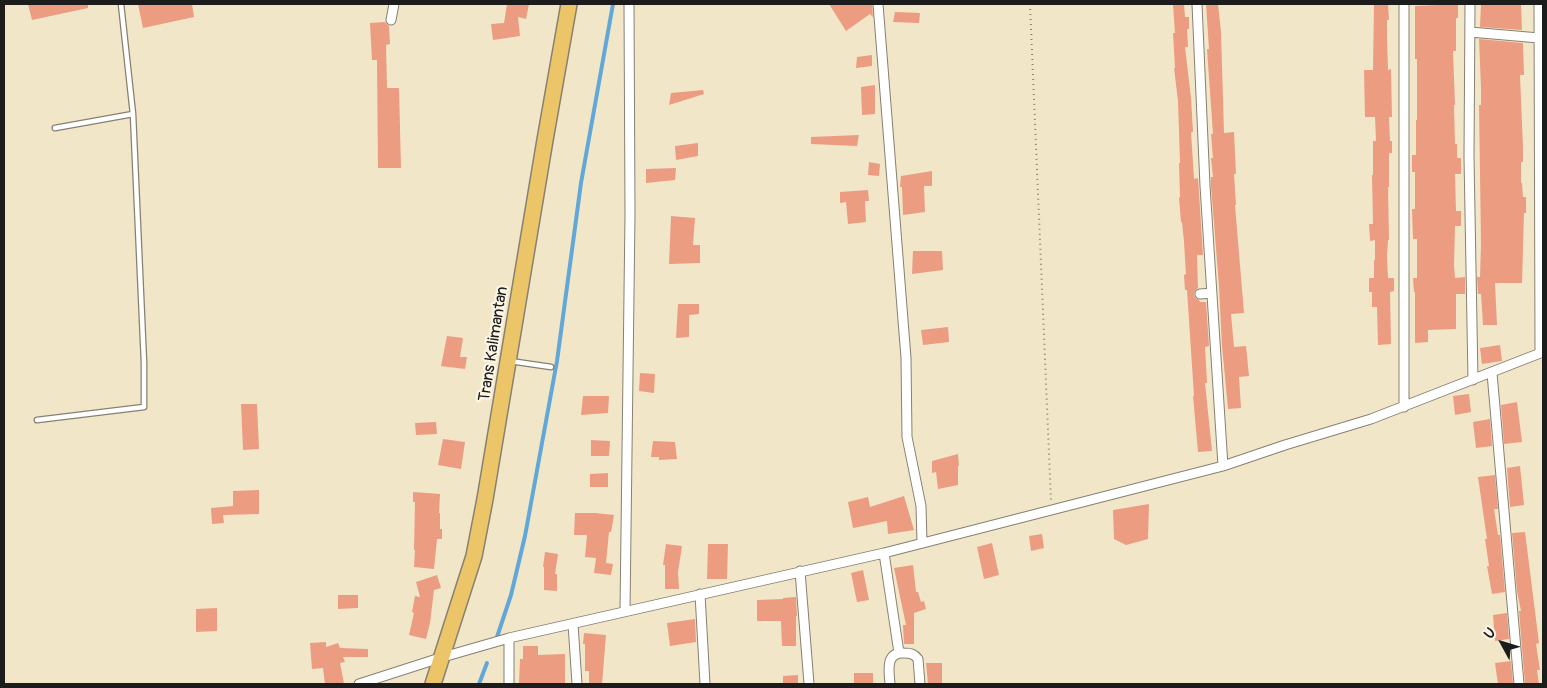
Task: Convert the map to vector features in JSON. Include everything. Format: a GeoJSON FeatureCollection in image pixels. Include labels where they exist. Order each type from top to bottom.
{"type":"FeatureCollection","features":[{"type":"Feature","properties":{"kind":"highway","name":"Trans Kalimantan"},"geometry":{"type":"LineString","coordinates":[[433,684],[474,556],[486,499],[569,4]]}},
{"type":"Feature","properties":{"kind":"street"},"geometry":{"type":"LineString","coordinates":[[391,20],[394,4]]}},
{"type":"Feature","properties":{"kind":"street"},"geometry":{"type":"LineString","coordinates":[[625,611],[630,214],[629,4]]}},
{"type":"Feature","properties":{"kind":"street"},"geometry":{"type":"LineString","coordinates":[[878,4],[906,358],[906,437],[921,506],[922,543]]}},
{"type":"Feature","properties":{"kind":"street"},"geometry":{"type":"LineString","coordinates":[[1197,4],[1205,186],[1223,466]]}},
{"type":"Feature","properties":{"kind":"street"},"geometry":{"type":"LineString","coordinates":[[1404,4],[1404,407]]}},
{"type":"Feature","properties":{"kind":"street"},"geometry":{"type":"LineString","coordinates":[[1470,4],[1469,139],[1473,380]]}},
{"type":"Feature","properties":{"kind":"street"},"geometry":{"type":"LineString","coordinates":[[359,684],[506,639],[884,553],[1223,466],[1404,407],[1542,353],[1539,4]]}},
{"type":"Feature","properties":{"kind":"street"},"geometry":{"type":"LineString","coordinates":[[1470,32],[1539,38]]}},
{"type":"Feature","properties":{"kind":"street"},"geometry":{"type":"LineString","coordinates":[[1200,294],[1212,293]]}},
{"type":"Feature","properties":{"kind":"street"},"geometry":{"type":"LineString","coordinates":[[1492,373],[1519,684]]}},
{"type":"Feature","properties":{"kind":"street"},"geometry":{"type":"LineString","coordinates":[[884,553],[900,653]]}},
{"type":"Feature","properties":{"kind":"street"},"geometry":{"type":"LineString","coordinates":[[800,571],[809,684]]}},
{"type":"Feature","properties":{"kind":"street"},"geometry":{"type":"LineString","coordinates":[[700,594],[705,684]]}},
{"type":"Feature","properties":{"kind":"street"},"geometry":{"type":"LineString","coordinates":[[573,624],[577,684]]}},
{"type":"Feature","properties":{"kind":"street"},"geometry":{"type":"LineString","coordinates":[[506,639],[510,684]]}},
{"type":"Feature","properties":{"kind":"street"},"geometry":{"type":"LineString","coordinates":[[890,684],[889,660],[900,653],[911,653],[918,659],[920,684]]}},
{"type":"Feature","properties":{"kind":"lane"},"geometry":{"type":"LineString","coordinates":[[36,420],[144,407],[144,363],[133,114],[121,4]]}},
{"type":"Feature","properties":{"kind":"lane"},"geometry":{"type":"LineString","coordinates":[[54,128],[133,114]]}},
{"type":"Feature","properties":{"kind":"lane"},"geometry":{"type":"LineString","coordinates":[[509,361],[551,367]]}},
{"type":"Feature","properties":{"kind":"path"},"geometry":{"type":"LineString","coordinates":[[1030,4],[1051,510]]}},
{"type":"Feature","properties":{"kind":"building"},"geometry":{"type":"Polygon","coordinates":[[[28,4],[88,4],[88,8],[32,20],[28,4]]]}},
{"type":"Feature","properties":{"kind":"building"},"geometry":{"type":"Polygon","coordinates":[[[138,4],[192,4],[194,17],[143,28],[138,4]]]}},
{"type":"Feature","properties":{"kind":"building"},"geometry":{"type":"Polygon","coordinates":[[[507,4],[529,4],[526,19],[518,17],[520,36],[493,40],[491,24],[504,23],[507,4]]]}},
{"type":"Feature","properties":{"kind":"building"},"geometry":{"type":"Polygon","coordinates":[[[829,4],[872,4],[873,17],[870,14],[846,31],[829,4]]]}},
{"type":"Feature","properties":{"kind":"building"},"geometry":{"type":"Polygon","coordinates":[[[1173,4],[1184,4],[1185,17],[1189,17],[1189,29],[1187,29],[1188,47],[1185,47],[1191,98],[1194,179],[1198,178],[1203,255],[1197,255],[1198,288],[1194,294],[1195,298],[1200,302],[1206,302],[1209,346],[1205,347],[1207,383],[1205,383],[1212,451],[1198,452],[1193,396],[1187,290],[1185,290],[1184,275],[1186,274],[1184,242],[1179,198],[1180,163],[1178,101],[1174,68],[1173,33],[1175,33],[1173,4]]]}},
{"type":"Feature","properties":{"kind":"building"},"geometry":{"type":"Polygon","coordinates":[[[1206,4],[1218,4],[1221,32],[1224,133],[1234,132],[1235,205],[1244,313],[1231,314],[1234,347],[1246,346],[1249,376],[1239,377],[1241,408],[1228,409],[1211,186],[1211,177],[1213,177],[1211,158],[1213,158],[1211,134],[1213,134],[1206,4]]]}},
{"type":"Feature","properties":{"kind":"building"},"geometry":{"type":"Polygon","coordinates":[[[1374,4],[1388,4],[1388,70],[1391,69],[1392,117],[1389,117],[1392,153],[1389,153],[1389,240],[1387,257],[1388,278],[1394,278],[1394,291],[1390,292],[1391,344],[1378,345],[1377,307],[1372,307],[1372,292],[1369,292],[1369,278],[1374,278],[1375,260],[1375,240],[1370,241],[1369,224],[1373,224],[1372,175],[1373,141],[1376,141],[1375,117],[1365,117],[1364,70],[1373,70],[1374,4]]]}},
{"type":"Feature","properties":{"kind":"building"},"geometry":{"type":"Polygon","coordinates":[[[1458,4],[1456,51],[1453,51],[1455,144],[1457,144],[1457,158],[1461,158],[1461,174],[1455,174],[1456,211],[1461,211],[1461,226],[1455,226],[1454,265],[1455,278],[1465,277],[1465,294],[1456,294],[1456,329],[1428,330],[1428,342],[1415,343],[1415,292],[1413,278],[1417,278],[1417,239],[1413,239],[1412,209],[1415,209],[1415,172],[1412,172],[1412,155],[1416,155],[1417,120],[1415,6],[1458,4]]]}},
{"type":"Feature","properties":{"kind":"building"},"geometry":{"type":"Polygon","coordinates":[[[1481,4],[1521,4],[1522,30],[1480,27],[1481,4]]]}},
{"type":"Feature","properties":{"kind":"building"},"geometry":{"type":"Polygon","coordinates":[[[895,12],[920,13],[919,23],[893,22],[895,12]]]}},
{"type":"Feature","properties":{"kind":"building"},"geometry":{"type":"Polygon","coordinates":[[[385,22],[389,26],[390,44],[386,45],[387,88],[399,88],[401,168],[378,168],[377,60],[372,60],[370,23],[385,22]]]}},
{"type":"Feature","properties":{"kind":"building"},"geometry":{"type":"Polygon","coordinates":[[[1479,39],[1523,43],[1524,75],[1520,75],[1523,148],[1521,183],[1523,197],[1526,197],[1526,213],[1524,213],[1522,283],[1495,283],[1497,325],[1483,325],[1481,294],[1478,294],[1477,277],[1480,277],[1481,243],[1479,105],[1481,105],[1481,88],[1479,39]]]}},
{"type":"Feature","properties":{"kind":"building"},"geometry":{"type":"Polygon","coordinates":[[[872,55],[872,66],[856,68],[857,57],[872,55]]]}},
{"type":"Feature","properties":{"kind":"building"},"geometry":{"type":"Polygon","coordinates":[[[875,85],[875,114],[862,115],[861,87],[875,85]]]}},
{"type":"Feature","properties":{"kind":"building"},"geometry":{"type":"Polygon","coordinates":[[[703,90],[704,94],[669,105],[671,93],[703,90]]]}},
{"type":"Feature","properties":{"kind":"building"},"geometry":{"type":"Polygon","coordinates":[[[859,135],[857,146],[811,144],[811,137],[859,135]]]}},
{"type":"Feature","properties":{"kind":"building"},"geometry":{"type":"Polygon","coordinates":[[[698,143],[698,156],[676,160],[675,146],[698,143]]]}},
{"type":"Feature","properties":{"kind":"building"},"geometry":{"type":"Polygon","coordinates":[[[869,162],[880,164],[879,176],[868,175],[869,162]]]}},
{"type":"Feature","properties":{"kind":"building"},"geometry":{"type":"Polygon","coordinates":[[[676,168],[675,180],[646,183],[646,169],[676,168]]]}},
{"type":"Feature","properties":{"kind":"building"},"geometry":{"type":"Polygon","coordinates":[[[932,171],[932,186],[924,186],[925,212],[903,215],[902,187],[900,187],[901,176],[932,171]]]}},
{"type":"Feature","properties":{"kind":"building"},"geometry":{"type":"Polygon","coordinates":[[[868,190],[869,201],[865,201],[866,222],[848,224],[846,202],[840,203],[840,192],[868,190]]]}},
{"type":"Feature","properties":{"kind":"building"},"geometry":{"type":"Polygon","coordinates":[[[671,216],[695,218],[693,245],[700,245],[700,263],[669,264],[671,216]]]}},
{"type":"Feature","properties":{"kind":"building"},"geometry":{"type":"Polygon","coordinates":[[[913,251],[942,251],[943,270],[912,274],[913,251]]]}},
{"type":"Feature","properties":{"kind":"building"},"geometry":{"type":"Polygon","coordinates":[[[678,304],[699,304],[699,314],[689,315],[689,337],[676,338],[678,304]]]}},
{"type":"Feature","properties":{"kind":"building"},"geometry":{"type":"Polygon","coordinates":[[[948,327],[949,342],[923,345],[921,330],[948,327]]]}},
{"type":"Feature","properties":{"kind":"building"},"geometry":{"type":"Polygon","coordinates":[[[447,336],[463,338],[460,357],[467,357],[465,369],[441,366],[447,336]]]}},
{"type":"Feature","properties":{"kind":"building"},"geometry":{"type":"Polygon","coordinates":[[[1500,345],[1502,361],[1482,364],[1480,348],[1500,345]]]}},
{"type":"Feature","properties":{"kind":"building"},"geometry":{"type":"Polygon","coordinates":[[[640,373],[655,374],[654,393],[639,391],[640,373]]]}},
{"type":"Feature","properties":{"kind":"building"},"geometry":{"type":"Polygon","coordinates":[[[1469,394],[1471,412],[1455,415],[1453,396],[1469,394]]]}},
{"type":"Feature","properties":{"kind":"building"},"geometry":{"type":"Polygon","coordinates":[[[583,396],[609,396],[608,413],[581,415],[583,396]]]}},
{"type":"Feature","properties":{"kind":"building"},"geometry":{"type":"Polygon","coordinates":[[[1517,402],[1522,442],[1504,444],[1501,405],[1517,402]]]}},
{"type":"Feature","properties":{"kind":"building"},"geometry":{"type":"Polygon","coordinates":[[[241,404],[257,404],[259,449],[243,450],[241,404]]]}},
{"type":"Feature","properties":{"kind":"building"},"geometry":{"type":"Polygon","coordinates":[[[1490,419],[1492,446],[1476,448],[1473,422],[1490,419]]]}},
{"type":"Feature","properties":{"kind":"building"},"geometry":{"type":"Polygon","coordinates":[[[436,422],[437,434],[416,435],[415,423],[436,422]]]}},
{"type":"Feature","properties":{"kind":"building"},"geometry":{"type":"Polygon","coordinates":[[[443,439],[465,442],[461,469],[438,465],[443,439]]]}},
{"type":"Feature","properties":{"kind":"building"},"geometry":{"type":"Polygon","coordinates":[[[591,440],[610,441],[609,456],[591,456],[591,440]]]}},
{"type":"Feature","properties":{"kind":"building"},"geometry":{"type":"Polygon","coordinates":[[[653,441],[675,442],[677,459],[659,460],[659,457],[651,457],[653,441]]]}},
{"type":"Feature","properties":{"kind":"building"},"geometry":{"type":"Polygon","coordinates":[[[958,454],[958,485],[938,489],[936,472],[932,473],[932,461],[958,454]]]}},
{"type":"Feature","properties":{"kind":"building"},"geometry":{"type":"Polygon","coordinates":[[[1520,466],[1524,505],[1510,507],[1507,468],[1520,466]]]}},
{"type":"Feature","properties":{"kind":"building"},"geometry":{"type":"Polygon","coordinates":[[[608,473],[608,487],[590,487],[590,474],[608,473]]]}},
{"type":"Feature","properties":{"kind":"building"},"geometry":{"type":"Polygon","coordinates":[[[1495,475],[1498,509],[1494,509],[1498,535],[1500,535],[1505,592],[1492,594],[1487,566],[1489,566],[1485,539],[1487,539],[1478,477],[1495,475]]]}},
{"type":"Feature","properties":{"kind":"building"},"geometry":{"type":"Polygon","coordinates":[[[259,490],[259,514],[223,515],[224,523],[212,524],[211,508],[233,506],[233,491],[259,490]]]}},
{"type":"Feature","properties":{"kind":"building"},"geometry":{"type":"Polygon","coordinates":[[[413,492],[440,494],[439,513],[442,539],[437,539],[434,569],[414,567],[415,502],[413,502],[413,492]]]}},
{"type":"Feature","properties":{"kind":"building"},"geometry":{"type":"Polygon","coordinates":[[[904,496],[914,530],[888,534],[887,521],[853,528],[848,502],[868,497],[870,507],[904,496]]]}},
{"type":"Feature","properties":{"kind":"building"},"geometry":{"type":"Polygon","coordinates":[[[1149,504],[1148,539],[1126,545],[1114,539],[1113,510],[1149,504]]]}},
{"type":"Feature","properties":{"kind":"building"},"geometry":{"type":"Polygon","coordinates":[[[575,513],[614,515],[611,532],[609,532],[606,563],[613,564],[611,575],[594,573],[596,558],[585,557],[587,535],[574,535],[575,513]]]}},
{"type":"Feature","properties":{"kind":"building"},"geometry":{"type":"Polygon","coordinates":[[[1525,532],[1539,643],[1536,644],[1540,670],[1537,670],[1539,684],[1525,684],[1519,611],[1521,611],[1517,591],[1512,533],[1525,532]]]}},
{"type":"Feature","properties":{"kind":"building"},"geometry":{"type":"Polygon","coordinates":[[[1042,534],[1044,548],[1031,551],[1029,536],[1042,534]]]}},
{"type":"Feature","properties":{"kind":"building"},"geometry":{"type":"Polygon","coordinates":[[[992,543],[999,575],[984,579],[977,547],[992,543]]]}},
{"type":"Feature","properties":{"kind":"building"},"geometry":{"type":"Polygon","coordinates":[[[666,544],[682,546],[678,572],[679,589],[665,589],[665,565],[663,565],[666,544]]]}},
{"type":"Feature","properties":{"kind":"building"},"geometry":{"type":"Polygon","coordinates":[[[708,544],[728,544],[727,579],[707,579],[708,544]]]}},
{"type":"Feature","properties":{"kind":"building"},"geometry":{"type":"Polygon","coordinates":[[[545,552],[558,554],[555,574],[557,574],[557,591],[544,590],[543,567],[545,552]]]}},
{"type":"Feature","properties":{"kind":"building"},"geometry":{"type":"Polygon","coordinates":[[[913,565],[916,592],[918,592],[921,602],[924,601],[926,609],[914,613],[914,644],[904,644],[903,625],[906,625],[894,568],[913,565]]]}},
{"type":"Feature","properties":{"kind":"building"},"geometry":{"type":"Polygon","coordinates":[[[863,570],[869,600],[857,602],[851,573],[863,570]]]}},
{"type":"Feature","properties":{"kind":"building"},"geometry":{"type":"Polygon","coordinates":[[[437,575],[441,588],[434,590],[426,639],[409,635],[414,613],[412,612],[415,596],[420,597],[416,582],[437,575]]]}},
{"type":"Feature","properties":{"kind":"building"},"geometry":{"type":"Polygon","coordinates":[[[338,595],[358,595],[358,608],[338,609],[338,595]]]}},
{"type":"Feature","properties":{"kind":"building"},"geometry":{"type":"Polygon","coordinates":[[[796,597],[796,646],[782,646],[781,621],[757,621],[757,600],[796,597]]]}},
{"type":"Feature","properties":{"kind":"building"},"geometry":{"type":"Polygon","coordinates":[[[217,608],[217,631],[196,632],[196,609],[217,608]]]}},
{"type":"Feature","properties":{"kind":"building"},"geometry":{"type":"Polygon","coordinates":[[[1507,613],[1509,639],[1495,641],[1493,615],[1507,613]]]}},
{"type":"Feature","properties":{"kind":"building"},"geometry":{"type":"Polygon","coordinates":[[[695,619],[696,642],[670,646],[667,623],[695,619]]]}},
{"type":"Feature","properties":{"kind":"building"},"geometry":{"type":"Polygon","coordinates":[[[584,633],[606,635],[602,684],[589,684],[589,671],[585,671],[584,633]]]}},
{"type":"Feature","properties":{"kind":"building"},"geometry":{"type":"Polygon","coordinates":[[[326,642],[326,647],[338,643],[340,648],[368,649],[368,657],[343,657],[345,662],[340,663],[344,684],[325,684],[323,668],[312,669],[310,643],[326,642]]]}},
{"type":"Feature","properties":{"kind":"building"},"geometry":{"type":"Polygon","coordinates":[[[523,646],[538,646],[538,655],[565,654],[565,684],[519,684],[520,659],[523,659],[523,646]]]}},
{"type":"Feature","properties":{"kind":"building"},"geometry":{"type":"Polygon","coordinates":[[[1511,661],[1513,684],[1498,684],[1495,663],[1511,661]]]}},
{"type":"Feature","properties":{"kind":"building"},"geometry":{"type":"Polygon","coordinates":[[[926,663],[942,663],[942,684],[928,684],[926,663]]]}},
{"type":"Feature","properties":{"kind":"building"},"geometry":{"type":"Polygon","coordinates":[[[854,673],[873,673],[873,684],[854,684],[854,673]]]}},
{"type":"Feature","properties":{"kind":"building"},"geometry":{"type":"Polygon","coordinates":[[[798,675],[798,684],[783,684],[783,676],[798,675]]]}},
{"type":"Feature","properties":{"kind":"waterway"},"geometry":{"type":"LineString","coordinates":[[496,640],[511,595],[525,536],[557,361],[581,183],[613,4]]}},
{"type":"Feature","properties":{"kind":"waterway"},"geometry":{"type":"LineString","coordinates":[[479,684],[487,663]]}}]}
